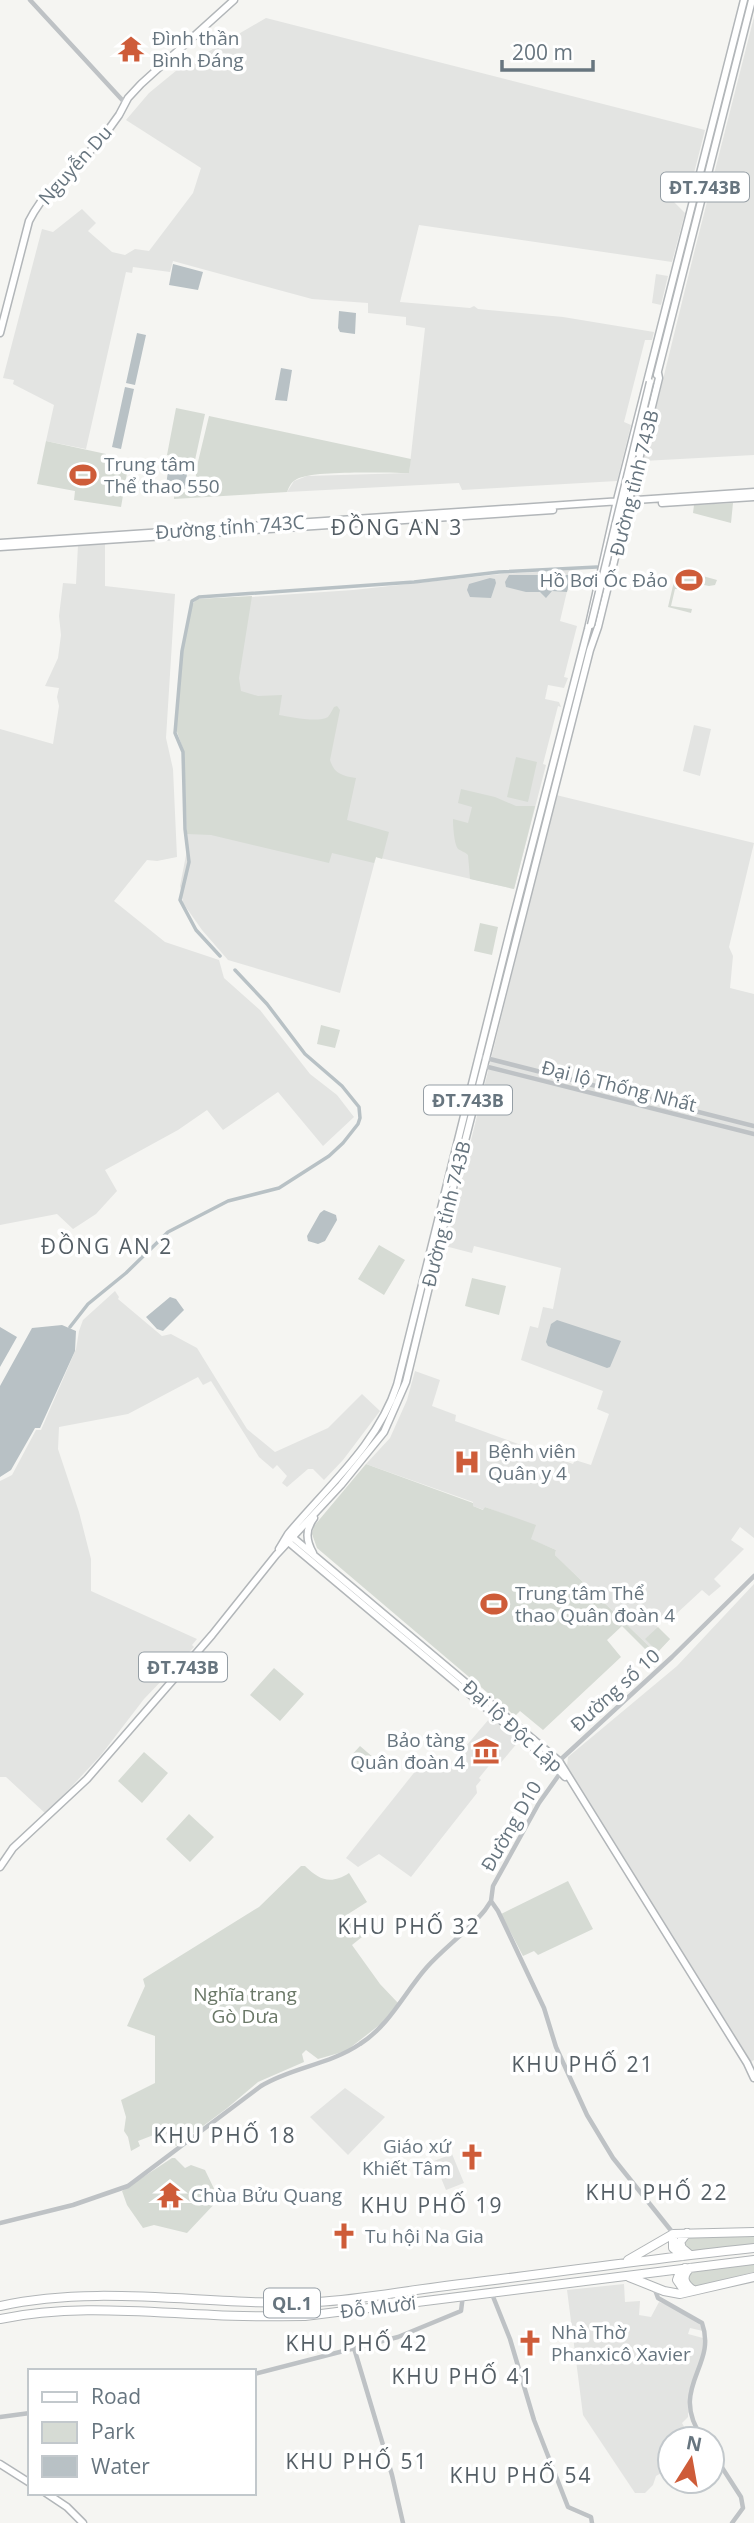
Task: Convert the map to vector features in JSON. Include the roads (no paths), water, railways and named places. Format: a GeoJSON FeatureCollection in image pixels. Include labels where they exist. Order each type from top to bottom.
{"type":"FeatureCollection","features":[{"type":"Feature","properties":{"kind":"highway"},"geometry":{"type":"LineString","coordinates":[[579,2272],[631,2259],[673,2234],[754,2232]]}},
{"type":"Feature","properties":{"kind":"highway"},"geometry":{"type":"LineString","coordinates":[[687,2233],[680,2242],[688,2262],[684,2280],[691,2290]]}},
{"type":"Feature","properties":{"kind":"highway"},"geometry":{"type":"LineString","coordinates":[[673,2234],[673,2248],[688,2262]]}},
{"type":"Feature","properties":{"kind":"highway","name":"Đỗ Mười"},"geometry":{"type":"LineString","coordinates":[[0,2317],[47,2308],[99,2306],[234,2313],[297,2312],[621,2276],[754,2250]]}},
{"type":"Feature","properties":{"kind":"highway","name":"Đỗ Mười"},"geometry":{"type":"LineString","coordinates":[[0,2308],[44,2299],[320,2302],[579,2272],[754,2259]]}},
{"type":"Feature","properties":{"kind":"highway"},"geometry":{"type":"LineString","coordinates":[[621,2276],[675,2294],[754,2275]]}},
{"type":"Feature","properties":{"kind":"main road","name":"Nguyễn Du"},"geometry":{"type":"LineString","coordinates":[[0,333],[29,221],[42,200],[101,140],[141,84],[234,0]]}},
{"type":"Feature","properties":{"kind":"main road","name":"Đường tỉnh 743B"},"geometry":{"type":"LineString","coordinates":[[700,193],[744,0]]}},
{"type":"Feature","properties":{"kind":"main road","name":"Đường tỉnh 743B"},"geometry":{"type":"LineString","coordinates":[[0,1867],[13,1848],[87,1779],[212,1635],[379,1424],[397,1385],[592,628],[700,193],[752,0]]}},
{"type":"Feature","properties":{"kind":"main road","name":"Đường tỉnh 743B"},"geometry":{"type":"LineString","coordinates":[[592,628],[629,503],[659,378],[655,372]]}},
{"type":"Feature","properties":{"kind":"main road","name":"Đường tỉnh 743B"},"geometry":{"type":"LineString","coordinates":[[592,628],[616,504],[655,372]]}},
{"type":"Feature","properties":{"kind":"main road","name":"Đường tỉnh 743C"},"geometry":{"type":"LineString","coordinates":[[0,545],[754,495]]}},
{"type":"Feature","properties":{"kind":"main road","name":"Đường tỉnh 743B"},"geometry":{"type":"LineString","coordinates":[[288,1538],[332,1494],[390,1422],[406,1382],[480,1065]]}},
{"type":"Feature","properties":{"kind":"main road"},"geometry":{"type":"LineString","coordinates":[[413,1317],[420,1322]]}},
{"type":"Feature","properties":{"kind":"main road"},"geometry":{"type":"LineString","coordinates":[[316,1557],[308,1543],[307,1531],[332,1494]]}},
{"type":"Feature","properties":{"kind":"main road"},"geometry":{"type":"LineString","coordinates":[[276,1555],[290,1549],[303,1550],[303,1534],[307,1521]]}},
{"type":"Feature","properties":{"kind":"main road","name":"Đại lộ Độc Lập"},"geometry":{"type":"LineString","coordinates":[[288,1538],[557,1763]]}},
{"type":"Feature","properties":{"kind":"main road","name":"Đại lộ Độc Lập"},"geometry":{"type":"LineString","coordinates":[[303,1550],[316,1557],[557,1763],[743,2065],[753,2073]]}},
{"type":"Feature","properties":{"kind":"main road"},"geometry":{"type":"LineString","coordinates":[[0,2464],[28,2482]]}},
{"type":"Feature","properties":{"kind":"main road"},"geometry":{"type":"LineString","coordinates":[[49,2495],[67,2507],[83,2523]]}},
{"type":"Feature","properties":{"kind":"street"},"geometry":{"type":"LineString","coordinates":[[30,0],[125,103]]}},
{"type":"Feature","properties":{"kind":"street","name":"Đại lộ Thống Nhất"},"geometry":{"type":"LineString","coordinates":[[482,1057],[754,1126]]}},
{"type":"Feature","properties":{"kind":"street","name":"Đại lộ Thống Nhất"},"geometry":{"type":"LineString","coordinates":[[480,1065],[754,1134]]}},
{"type":"Feature","properties":{"kind":"street"},"geometry":{"type":"LineString","coordinates":[[664,1112],[667,1104]]}},
{"type":"Feature","properties":{"kind":"street","name":"Đường số 10"},"geometry":{"type":"LineString","coordinates":[[557,1763],[672,1657],[754,1576]]}},
{"type":"Feature","properties":{"kind":"street","name":"Đường D10"},"geometry":{"type":"LineString","coordinates":[[0,2223],[120,2190],[169,2157],[261,2085],[273,2078],[339,2056],[362,2044],[400,2006],[429,1965],[474,1923],[491,1901],[493,1886],[539,1803],[563,1771]]}},
{"type":"Feature","properties":{"kind":"street"},"geometry":{"type":"LineString","coordinates":[[491,1901],[544,2008],[556,2047],[587,2115],[614,2158],[673,2234]]}},
{"type":"Feature","properties":{"kind":"street"},"geometry":{"type":"LineString","coordinates":[[654,2287],[658,2298],[702,2323],[704,2327],[703,2355],[688,2405],[696,2425]]}},
{"type":"Feature","properties":{"kind":"street"},"geometry":{"type":"LineString","coordinates":[[491,2291],[510,2339],[537,2428],[568,2507],[591,2517],[592,2523]]}},
{"type":"Feature","properties":{"kind":"street"},"geometry":{"type":"LineString","coordinates":[[256,2373],[398,2337],[460,2312],[463,2308],[463,2295]]}},
{"type":"Feature","properties":{"kind":"street"},"geometry":{"type":"LineString","coordinates":[[354,2348],[387,2456],[403,2523]]}},
{"type":"Feature","properties":{"kind":"street"},"geometry":{"type":"LineString","coordinates":[[0,2417],[28,2413]]}},
{"type":"Feature","properties":{"kind":"street"},"geometry":{"type":"LineString","coordinates":[[726,2475],[742,2502],[741,2514],[732,2523]]}},
{"type":"Feature","properties":{"kind":"water"},"geometry":{"type":"Polygon","coordinates":[[[173,264],[203,272],[198,290],[169,285],[173,264]]]}},
{"type":"Feature","properties":{"kind":"water"},"geometry":{"type":"Polygon","coordinates":[[[339,311],[356,313],[355,334],[340,332],[339,311]]]}},
{"type":"Feature","properties":{"kind":"water"},"geometry":{"type":"Polygon","coordinates":[[[137,333],[146,335],[135,385],[126,383],[137,333]]]}},
{"type":"Feature","properties":{"kind":"water"},"geometry":{"type":"Polygon","coordinates":[[[281,368],[292,370],[287,401],[275,400],[281,368]]]}},
{"type":"Feature","properties":{"kind":"water"},"geometry":{"type":"Polygon","coordinates":[[[125,387],[134,389],[121,449],[112,447],[125,387]]]}},
{"type":"Feature","properties":{"kind":"water"},"geometry":{"type":"Polygon","coordinates":[[[169,463],[188,466],[185,489],[166,486],[169,463]]]}},
{"type":"Feature","properties":{"kind":"water"},"geometry":{"type":"Polygon","coordinates":[[[509,575],[571,575],[567,592],[552,591],[546,598],[540,592],[506,587],[505,582],[509,575]]]}},
{"type":"Feature","properties":{"kind":"water"},"geometry":{"type":"Polygon","coordinates":[[[495,579],[496,583],[491,598],[470,597],[467,590],[469,584],[495,579]]]}},
{"type":"Feature","properties":{"kind":"water"},"geometry":{"type":"Polygon","coordinates":[[[324,1210],[336,1215],[337,1220],[325,1241],[318,1244],[308,1241],[307,1236],[324,1210]]]}},
{"type":"Feature","properties":{"kind":"water"},"geometry":{"type":"Polygon","coordinates":[[[170,1297],[176,1299],[184,1310],[163,1331],[157,1329],[146,1317],[170,1297]]]}},
{"type":"Feature","properties":{"kind":"water"},"geometry":{"type":"Polygon","coordinates":[[[557,1320],[621,1341],[610,1367],[548,1346],[546,1342],[551,1324],[557,1320]]]}},
{"type":"Feature","properties":{"kind":"water"},"geometry":{"type":"Polygon","coordinates":[[[62,1325],[76,1331],[75,1351],[40,1428],[35,1428],[11,1470],[0,1477],[0,1386],[32,1328],[62,1325]]]}},
{"type":"Feature","properties":{"kind":"water"},"geometry":{"type":"Polygon","coordinates":[[[0,1327],[17,1337],[0,1367],[0,1327]]]}},
{"type":"Feature","properties":{"kind":"waterway"},"geometry":{"type":"LineString","coordinates":[[220,956],[196,930],[180,900],[189,862],[185,829],[183,752],[175,733],[182,651],[192,601],[199,597],[414,582],[499,572],[597,567]]}},
{"type":"Feature","properties":{"kind":"waterway"},"geometry":{"type":"LineString","coordinates":[[70,1327],[88,1304],[126,1273],[168,1232],[228,1201],[279,1188],[329,1156],[358,1124],[359,1107],[342,1086],[305,1054],[267,1004],[235,970]]}},
{"type":"Feature","properties":{"kind":"place","name":"Đình thần Bình Đáng"},"geometry":{"type":"Point","coordinates":[131,49]}},
{"type":"Feature","properties":{"kind":"place","name":"Trung tâm Thể thao 550"},"geometry":{"type":"Point","coordinates":[83,475]}},
{"type":"Feature","properties":{"kind":"place","name":"Hồ Bơi Ốc Đảo"},"geometry":{"type":"Point","coordinates":[689,580]}},
{"type":"Feature","properties":{"kind":"place","name":"Bệnh viên Quân y 4"},"geometry":{"type":"Point","coordinates":[467,1462]}},
{"type":"Feature","properties":{"kind":"place","name":"Trung tâm Thể thao Quân đoàn 4"},"geometry":{"type":"Point","coordinates":[494,1604]}},
{"type":"Feature","properties":{"kind":"place","name":"Bảo tàng Quân đoàn 4"},"geometry":{"type":"Point","coordinates":[486,1751]}},
{"type":"Feature","properties":{"kind":"place","name":"Giáo xứ Khiết Tâm"},"geometry":{"type":"Point","coordinates":[472,2157]}},
{"type":"Feature","properties":{"kind":"place","name":"Chùa Bửu Quang"},"geometry":{"type":"Point","coordinates":[170,2195]}},
{"type":"Feature","properties":{"kind":"place","name":"Tu hội Na Gia"},"geometry":{"type":"Point","coordinates":[344,2236]}},
{"type":"Feature","properties":{"kind":"place","name":"Nhà Thờ Phanxicô Xavier"},"geometry":{"type":"Point","coordinates":[530,2343]}},
{"type":"Feature","properties":{"kind":"district","name":"ĐỒNG AN 3"},"geometry":{"type":"Point","coordinates":[397,527]}},
{"type":"Feature","properties":{"kind":"district","name":"ĐỒNG AN 2"},"geometry":{"type":"Point","coordinates":[107,1246]}},
{"type":"Feature","properties":{"kind":"district","name":"KHU PHỐ 32"},"geometry":{"type":"Point","coordinates":[409,1926]}},
{"type":"Feature","properties":{"kind":"district","name":"KHU PHỐ 21"},"geometry":{"type":"Point","coordinates":[583,2064]}},
{"type":"Feature","properties":{"kind":"district","name":"KHU PHỐ 18"},"geometry":{"type":"Point","coordinates":[225,2135]}},
{"type":"Feature","properties":{"kind":"district","name":"KHU PHỐ 22"},"geometry":{"type":"Point","coordinates":[657,2192]}},
{"type":"Feature","properties":{"kind":"district","name":"KHU PHỐ 19"},"geometry":{"type":"Point","coordinates":[432,2205]}},
{"type":"Feature","properties":{"kind":"district","name":"KHU PHỐ 42"},"geometry":{"type":"Point","coordinates":[357,2343]}},
{"type":"Feature","properties":{"kind":"district","name":"KHU PHỐ 41"},"geometry":{"type":"Point","coordinates":[463,2376]}},
{"type":"Feature","properties":{"kind":"district","name":"KHU PHỐ 51"},"geometry":{"type":"Point","coordinates":[357,2461]}},
{"type":"Feature","properties":{"kind":"district","name":"KHU PHỐ 54"},"geometry":{"type":"Point","coordinates":[521,2475]}},
{"type":"Feature","properties":{"kind":"park label","name":"Nghĩa trang Gò Dưa"},"geometry":{"type":"Point","coordinates":[245,2005]}}]}
